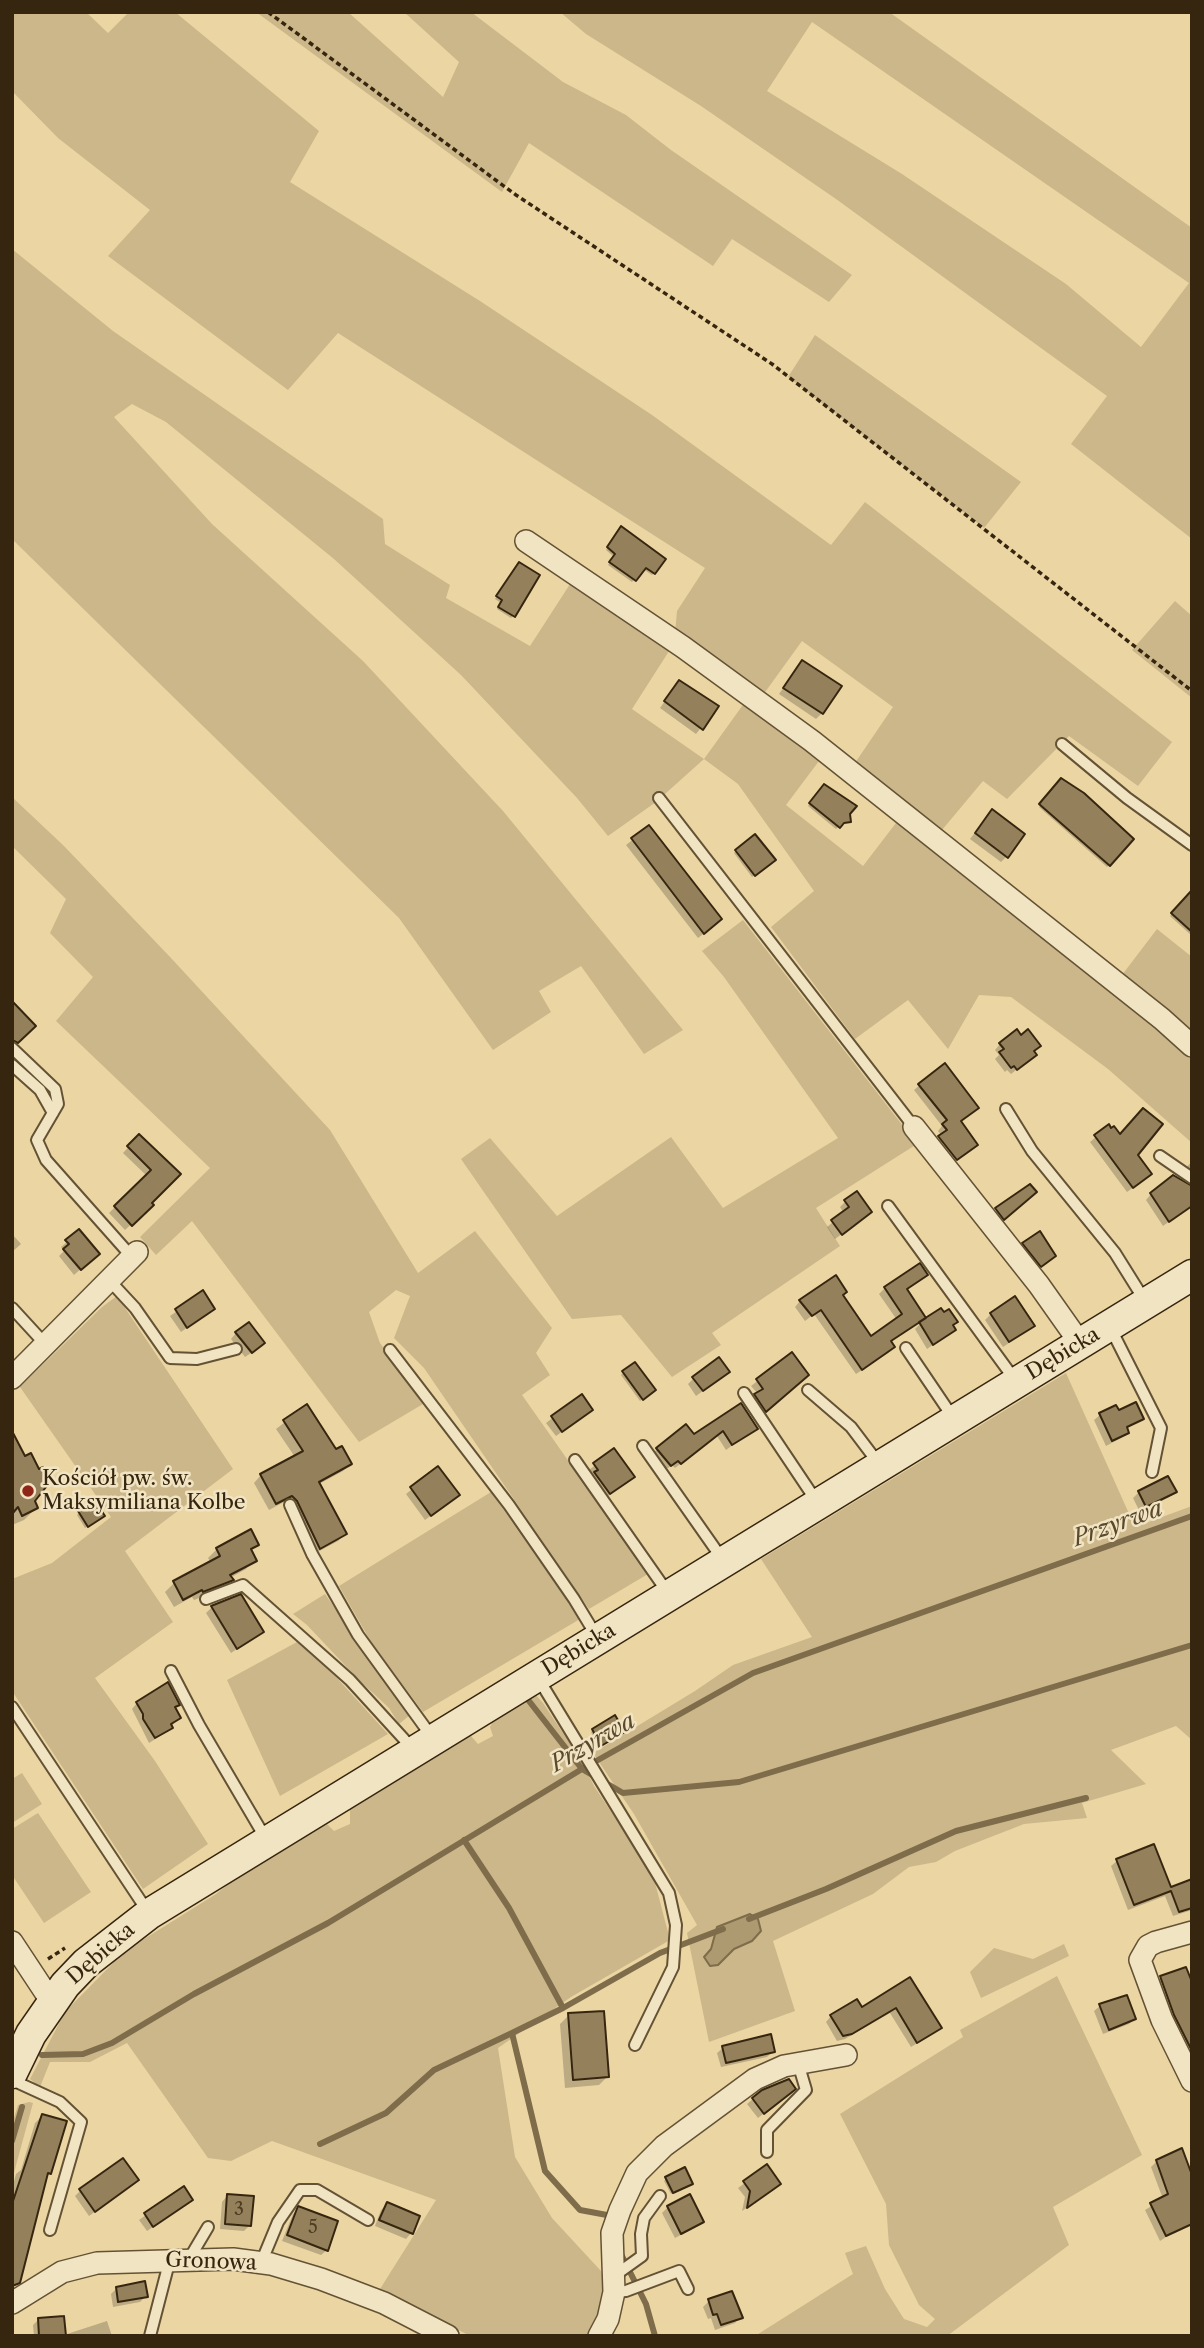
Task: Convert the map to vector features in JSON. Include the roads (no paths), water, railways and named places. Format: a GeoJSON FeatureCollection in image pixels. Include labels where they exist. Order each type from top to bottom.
{"type":"FeatureCollection","features":[{"type":"Feature","properties":{"kind":"street"},"geometry":{"type":"LineString","coordinates":[[526,541],[683,647],[812,741],[1162,1019],[1192,1046]]}},
{"type":"Feature","properties":{"kind":"street"},"geometry":{"type":"LineString","coordinates":[[914,1127],[1039,1285],[1080,1343]]}},
{"type":"Feature","properties":{"kind":"street"},"geometry":{"type":"LineString","coordinates":[[12,1378],[134,1255]]}},
{"type":"Feature","properties":{"kind":"street","name":"Dębicka"},"geometry":{"type":"LineString","coordinates":[[12,2073],[31,2035],[55,1997],[86,1963],[149,1914],[954,1419],[1192,1276]]}},
{"type":"Feature","properties":{"kind":"street"},"geometry":{"type":"LineString","coordinates":[[1192,1932],[1148,1946],[1140,1960],[1162,2020],[1192,2081]]}},
{"type":"Feature","properties":{"kind":"street"},"geometry":{"type":"LineString","coordinates":[[12,1942],[45,1992],[55,1997]]}},
{"type":"Feature","properties":{"kind":"street"},"geometry":{"type":"LineString","coordinates":[[599,2336],[608,2319],[614,2284],[612,2233],[637,2173],[664,2146],[755,2079],[784,2066],[846,2056]]}},
{"type":"Feature","properties":{"kind":"street","name":"Gronowa"},"geometry":{"type":"LineString","coordinates":[[12,2304],[62,2272],[96,2263],[233,2259],[261,2263],[321,2279],[384,2303],[448,2336]]}},
{"type":"Feature","properties":{"kind":"lane"},"geometry":{"type":"LineString","coordinates":[[1062,744],[1127,798],[1192,845]]}},
{"type":"Feature","properties":{"kind":"lane"},"geometry":{"type":"LineString","coordinates":[[659,798],[914,1127]]}},
{"type":"Feature","properties":{"kind":"lane"},"geometry":{"type":"LineString","coordinates":[[12,1048],[55,1089],[58,1104],[37,1140],[46,1160],[134,1255]]}},
{"type":"Feature","properties":{"kind":"lane"},"geometry":{"type":"LineString","coordinates":[[12,1065],[40,1090],[53,1114]]}},
{"type":"Feature","properties":{"kind":"lane"},"geometry":{"type":"LineString","coordinates":[[1006,1109],[1032,1151],[1115,1253],[1146,1303]]}},
{"type":"Feature","properties":{"kind":"lane"},"geometry":{"type":"LineString","coordinates":[[1160,1156],[1192,1178]]}},
{"type":"Feature","properties":{"kind":"lane"},"geometry":{"type":"LineString","coordinates":[[888,1206],[1017,1383]]}},
{"type":"Feature","properties":{"kind":"lane"},"geometry":{"type":"LineString","coordinates":[[109,1280],[135,1308],[170,1358],[197,1359],[236,1349]]}},
{"type":"Feature","properties":{"kind":"lane"},"geometry":{"type":"LineString","coordinates":[[12,1308],[46,1345]]}},
{"type":"Feature","properties":{"kind":"lane"},"geometry":{"type":"LineString","coordinates":[[1110,1326],[1161,1428],[1152,1472]]}},
{"type":"Feature","properties":{"kind":"lane"},"geometry":{"type":"LineString","coordinates":[[906,1348],[954,1419]]}},
{"type":"Feature","properties":{"kind":"lane"},"geometry":{"type":"LineString","coordinates":[[390,1350],[509,1505],[574,1599],[598,1639]]}},
{"type":"Feature","properties":{"kind":"lane"},"geometry":{"type":"LineString","coordinates":[[808,1390],[851,1427],[880,1466]]}},
{"type":"Feature","properties":{"kind":"lane"},"geometry":{"type":"LineString","coordinates":[[744,1393],[818,1504]]}},
{"type":"Feature","properties":{"kind":"lane"},"geometry":{"type":"LineString","coordinates":[[643,1446],[724,1562]]}},
{"type":"Feature","properties":{"kind":"lane"},"geometry":{"type":"LineString","coordinates":[[575,1460],[670,1595]]}},
{"type":"Feature","properties":{"kind":"lane"},"geometry":{"type":"LineString","coordinates":[[290,1504],[312,1554],[424,1745]]}},
{"type":"Feature","properties":{"kind":"lane"},"geometry":{"type":"LineString","coordinates":[[206,1600],[243,1585],[424,1745]]}},
{"type":"Feature","properties":{"kind":"lane"},"geometry":{"type":"LineString","coordinates":[[171,1671],[267,1841]]}},
{"type":"Feature","properties":{"kind":"lane"},"geometry":{"type":"LineString","coordinates":[[537,1676],[669,1893],[676,1925],[673,1967],[635,2045]]}},
{"type":"Feature","properties":{"kind":"lane"},"geometry":{"type":"LineString","coordinates":[[12,1707],[149,1914]]}},
{"type":"Feature","properties":{"kind":"lane"},"geometry":{"type":"LineString","coordinates":[[767,2152],[767,2130],[806,2090],[798,2063]]}},
{"type":"Feature","properties":{"kind":"lane"},"geometry":{"type":"LineString","coordinates":[[12,2080],[60,2102],[81,2122],[50,2230]]}},
{"type":"Feature","properties":{"kind":"lane"},"geometry":{"type":"LineString","coordinates":[[261,2263],[278,2222],[300,2190],[317,2190],[368,2220]]}},
{"type":"Feature","properties":{"kind":"lane"},"geometry":{"type":"LineString","coordinates":[[660,2196],[644,2218],[641,2234],[642,2256],[614,2284],[626,2291],[679,2271],[688,2289]]}},
{"type":"Feature","properties":{"kind":"lane"},"geometry":{"type":"LineString","coordinates":[[150,2336],[180,2259],[208,2227]]}},
{"type":"Feature","properties":{"kind":"waterway","name":"Przyrwa"},"geometry":{"type":"LineString","coordinates":[[42,2055],[83,2054],[112,2043],[194,1994],[328,1923],[582,1769],[753,1673],[1192,1516]]}},
{"type":"Feature","properties":{"kind":"waterway"},"geometry":{"type":"LineString","coordinates":[[529,1701],[582,1769],[623,1793],[739,1782],[1192,1645]]}},
{"type":"Feature","properties":{"kind":"waterway"},"geometry":{"type":"LineString","coordinates":[[749,1919],[826,1889],[956,1831],[1086,1798]]}},
{"type":"Feature","properties":{"kind":"waterway"},"geometry":{"type":"LineString","coordinates":[[464,1840],[509,1908],[563,2008],[512,2033],[545,2171],[580,2210],[607,2215],[609,2221]]}},
{"type":"Feature","properties":{"kind":"waterway"},"geometry":{"type":"LineString","coordinates":[[563,2008],[660,1953],[723,1929]]}},
{"type":"Feature","properties":{"kind":"waterway"},"geometry":{"type":"LineString","coordinates":[[320,2144],[386,2113],[434,2070],[512,2033]]}},
{"type":"Feature","properties":{"kind":"waterway"},"geometry":{"type":"LineString","coordinates":[[12,2141],[22,2107]]}},
{"type":"Feature","properties":{"kind":"waterway"},"geometry":{"type":"LineString","coordinates":[[621,2254],[646,2304],[655,2336]]}},
{"type":"Feature","properties":{"kind":"place","name":"Kościół pw. św. Maksymiliana Kolbe"},"geometry":{"type":"Point","coordinates":[28,1491]}}]}
